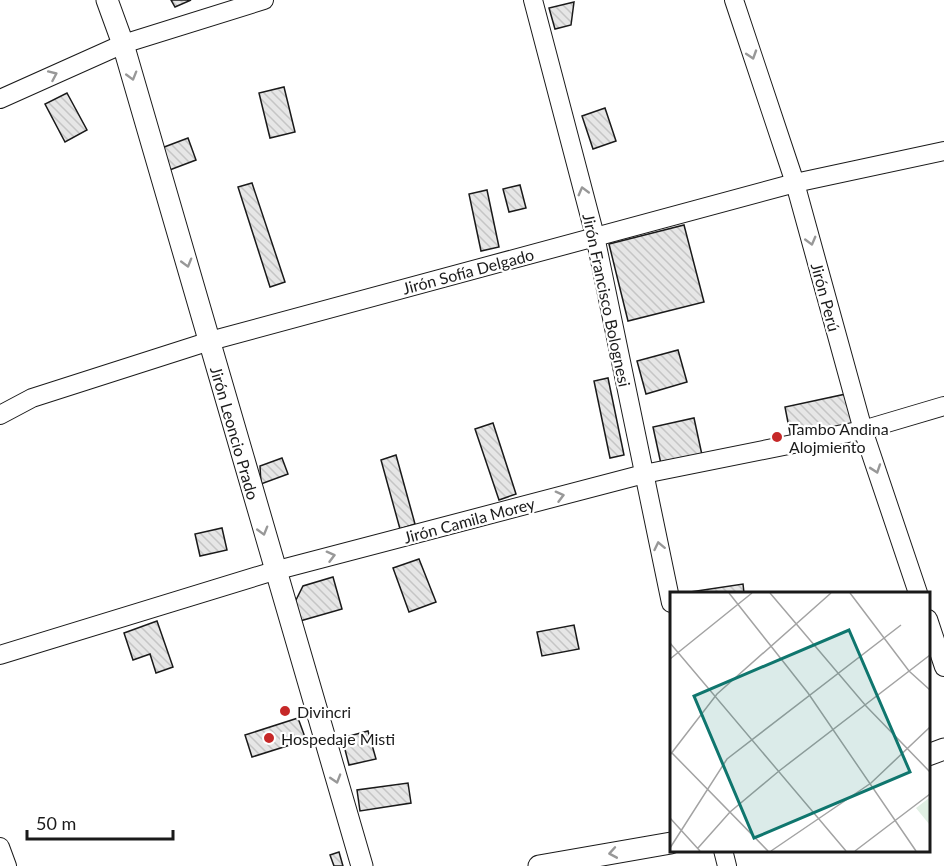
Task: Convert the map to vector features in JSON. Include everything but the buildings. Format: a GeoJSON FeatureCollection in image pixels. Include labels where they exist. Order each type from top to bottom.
{"type":"FeatureCollection","features":[{"type":"Feature","properties":{"kind":"street","name":"Jirón Leoncio Prado"},"geometry":{"type":"LineString","coordinates":[[107,0],[123,44],[210,341],[274,571],[362,866]]}},
{"type":"Feature","properties":{"kind":"street"},"geometry":{"type":"LineString","coordinates":[[0,99],[123,44],[264,0]]}},
{"type":"Feature","properties":{"kind":"street","name":"Jirón Francisco Bolognesi"},"geometry":{"type":"LineString","coordinates":[[532,0],[595,236],[670,598]]}},
{"type":"Feature","properties":{"kind":"street","name":"Jirón Perú"},"geometry":{"type":"LineString","coordinates":[[734,0],[795,183],[862,430],[918,592]]}},
{"type":"Feature","properties":{"kind":"street","name":"Jirón Sofía Delgado"},"geometry":{"type":"LineString","coordinates":[[0,415],[32,398],[210,341],[795,183],[944,151]]}},
{"type":"Feature","properties":{"kind":"street","name":"Jirón Camila Morey"},"geometry":{"type":"LineString","coordinates":[[0,655],[274,571],[644,474],[862,430],[944,406]]}},
{"type":"Feature","properties":{"kind":"street"},"geometry":{"type":"LineString","coordinates":[[929,625],[944,667]]}},
{"type":"Feature","properties":{"kind":"street"},"geometry":{"type":"LineString","coordinates":[[929,754],[944,749]]}},
{"type":"Feature","properties":{"kind":"street"},"geometry":{"type":"LineString","coordinates":[[539,866],[670,843]]}},
{"type":"Feature","properties":{"kind":"street"},"geometry":{"type":"LineString","coordinates":[[0,847],[8,866]]}},
{"type":"Feature","properties":{"kind":"street"},"geometry":{"type":"LineString","coordinates":[[723,851],[727,866]]}},
{"type":"Feature","properties":{"kind":"place","name":"Tambo Andina Alojmiento"},"geometry":{"type":"Point","coordinates":[777,437]}},
{"type":"Feature","properties":{"kind":"place","name":"Divincri"},"geometry":{"type":"Point","coordinates":[285,711]}},
{"type":"Feature","properties":{"kind":"place","name":"Hospedaje Misti"},"geometry":{"type":"Point","coordinates":[269,738]}}]}
